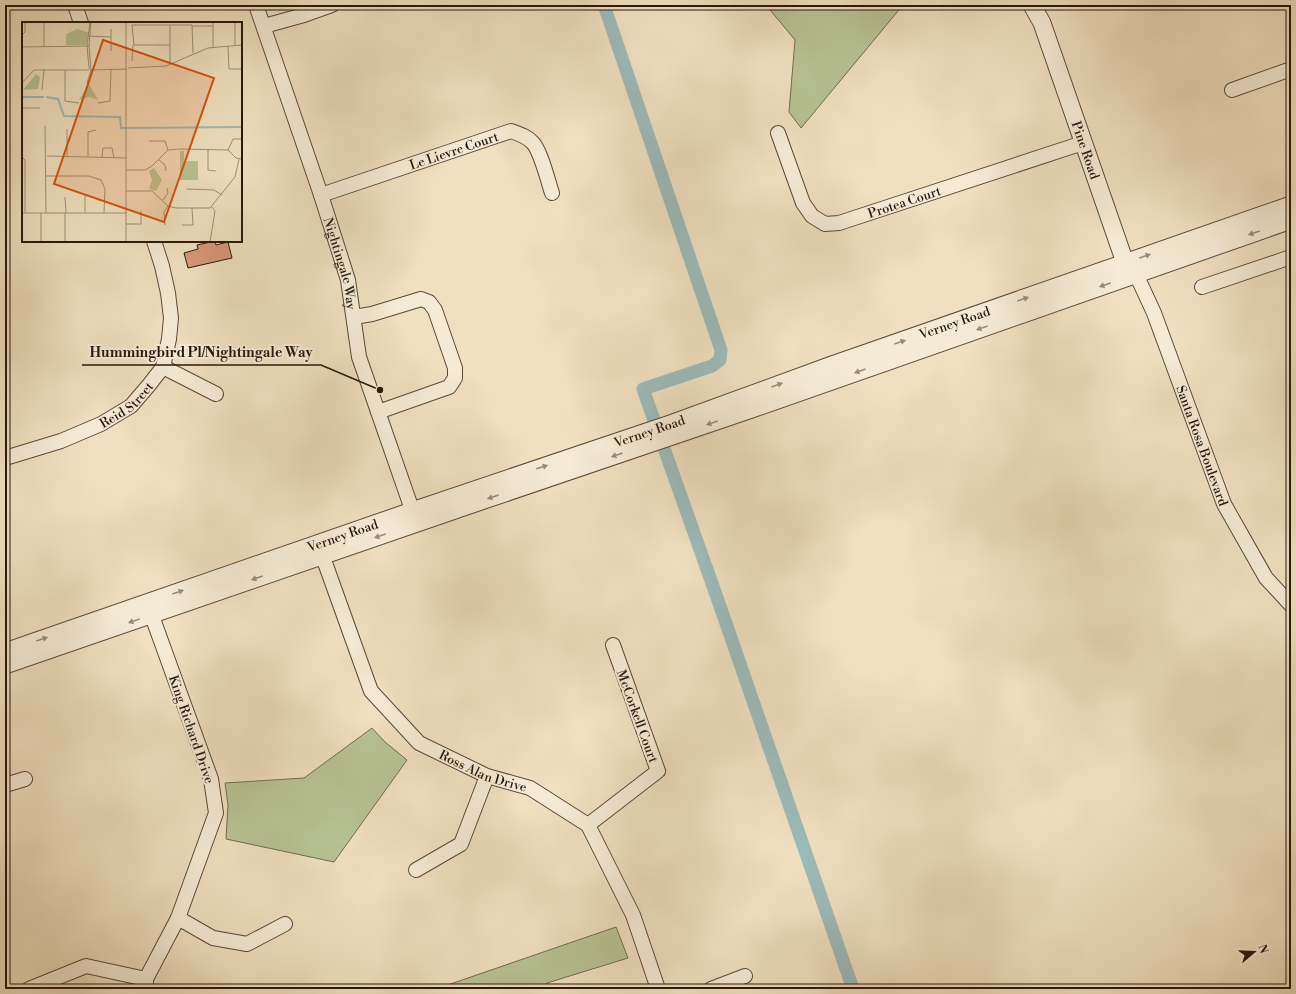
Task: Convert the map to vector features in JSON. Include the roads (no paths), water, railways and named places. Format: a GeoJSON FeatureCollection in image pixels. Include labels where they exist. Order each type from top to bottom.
{"type":"FeatureCollection","features":[{"type":"Feature","properties":{"kind":"street"},"geometry":{"type":"LineString","coordinates":[[75,5],[81,22]]}},
{"type":"Feature","properties":{"kind":"street","name":"Nightingale Way"},"geometry":{"type":"LineString","coordinates":[[256,5],[321,195],[348,280],[359,357],[414,517]]}},
{"type":"Feature","properties":{"kind":"street"},"geometry":{"type":"LineString","coordinates":[[264,26],[304,15],[332,5]]}},
{"type":"Feature","properties":{"kind":"street","name":"Pine Road"},"geometry":{"type":"LineString","coordinates":[[1032,5],[1042,24],[1083,143],[1130,271]]}},
{"type":"Feature","properties":{"kind":"street","name":"Pine Road"},"geometry":{"type":"LineString","coordinates":[[1039,5],[1042,24]]}},
{"type":"Feature","properties":{"kind":"street"},"geometry":{"type":"LineString","coordinates":[[1232,90],[1291,69]]}},
{"type":"Feature","properties":{"kind":"street","name":"Le Lievre Court"},"geometry":{"type":"LineString","coordinates":[[321,195],[511,131],[522,135],[534,144],[552,193]]}},
{"type":"Feature","properties":{"kind":"street","name":"Protea Court"},"geometry":{"type":"LineString","coordinates":[[778,133],[803,203],[812,216],[825,224],[839,223],[1083,143]]}},
{"type":"Feature","properties":{"kind":"street","name":"Verney Road"},"geometry":{"type":"LineString","coordinates":[[1130,271],[1291,205]]}},
{"type":"Feature","properties":{"kind":"street","name":"Verney Road"},"geometry":{"type":"LineString","coordinates":[[5,665],[150,609],[414,517],[675,429],[1130,271],[1291,220]]}},
{"type":"Feature","properties":{"kind":"street","name":"Reid Street"},"geometry":{"type":"LineString","coordinates":[[5,458],[61,441],[101,424],[131,406],[163,367],[169,339],[171,318],[168,293],[154,242]]}},
{"type":"Feature","properties":{"kind":"street"},"geometry":{"type":"LineString","coordinates":[[1202,287],[1291,257]]}},
{"type":"Feature","properties":{"kind":"street","name":"Santa Rosa Boulevard"},"geometry":{"type":"LineString","coordinates":[[1130,271],[1154,313],[1224,504],[1266,578],[1291,605]]}},
{"type":"Feature","properties":{"kind":"street"},"geometry":{"type":"LineString","coordinates":[[354,317],[372,314],[418,299],[427,300],[432,304],[435,310],[455,368],[455,378],[449,387],[378,412]]}},
{"type":"Feature","properties":{"kind":"street"},"geometry":{"type":"LineString","coordinates":[[163,367],[216,394]]}},
{"type":"Feature","properties":{"kind":"street","name":"Ross Alan Drive"},"geometry":{"type":"LineString","coordinates":[[320,550],[371,691],[419,743],[487,776],[530,788],[588,825]]}},
{"type":"Feature","properties":{"kind":"street","name":"Verney Road"},"geometry":{"type":"LineString","coordinates":[[5,652],[150,609]]}},
{"type":"Feature","properties":{"kind":"street","name":"King Richard Drive"},"geometry":{"type":"LineString","coordinates":[[146,984],[178,918],[216,813],[211,779],[150,609]]}},
{"type":"Feature","properties":{"kind":"street","name":"McCorkell Court"},"geometry":{"type":"LineString","coordinates":[[588,825],[658,771],[613,645]]}},
{"type":"Feature","properties":{"kind":"street"},"geometry":{"type":"LineString","coordinates":[[416,870],[461,844],[487,776]]}},
{"type":"Feature","properties":{"kind":"street"},"geometry":{"type":"LineString","coordinates":[[5,785],[26,779]]}},
{"type":"Feature","properties":{"kind":"street"},"geometry":{"type":"LineString","coordinates":[[588,825],[633,915],[658,989]]}},
{"type":"Feature","properties":{"kind":"street"},"geometry":{"type":"LineString","coordinates":[[178,918],[213,938],[247,944],[285,924]]}},
{"type":"Feature","properties":{"kind":"street"},"geometry":{"type":"LineString","coordinates":[[29,989],[86,966],[146,984]]}},
{"type":"Feature","properties":{"kind":"street"},"geometry":{"type":"LineString","coordinates":[[711,989],[745,976]]}},
{"type":"Feature","properties":{"kind":"waterway"},"geometry":{"type":"LineString","coordinates":[[604,5],[721,350],[720,360],[712,366],[643,389],[853,989]]}},
{"type":"Feature","properties":{"kind":"place","name":"Hummingbird Pl/Nightingale Way"},"geometry":{"type":"Point","coordinates":[380,390]}}]}
